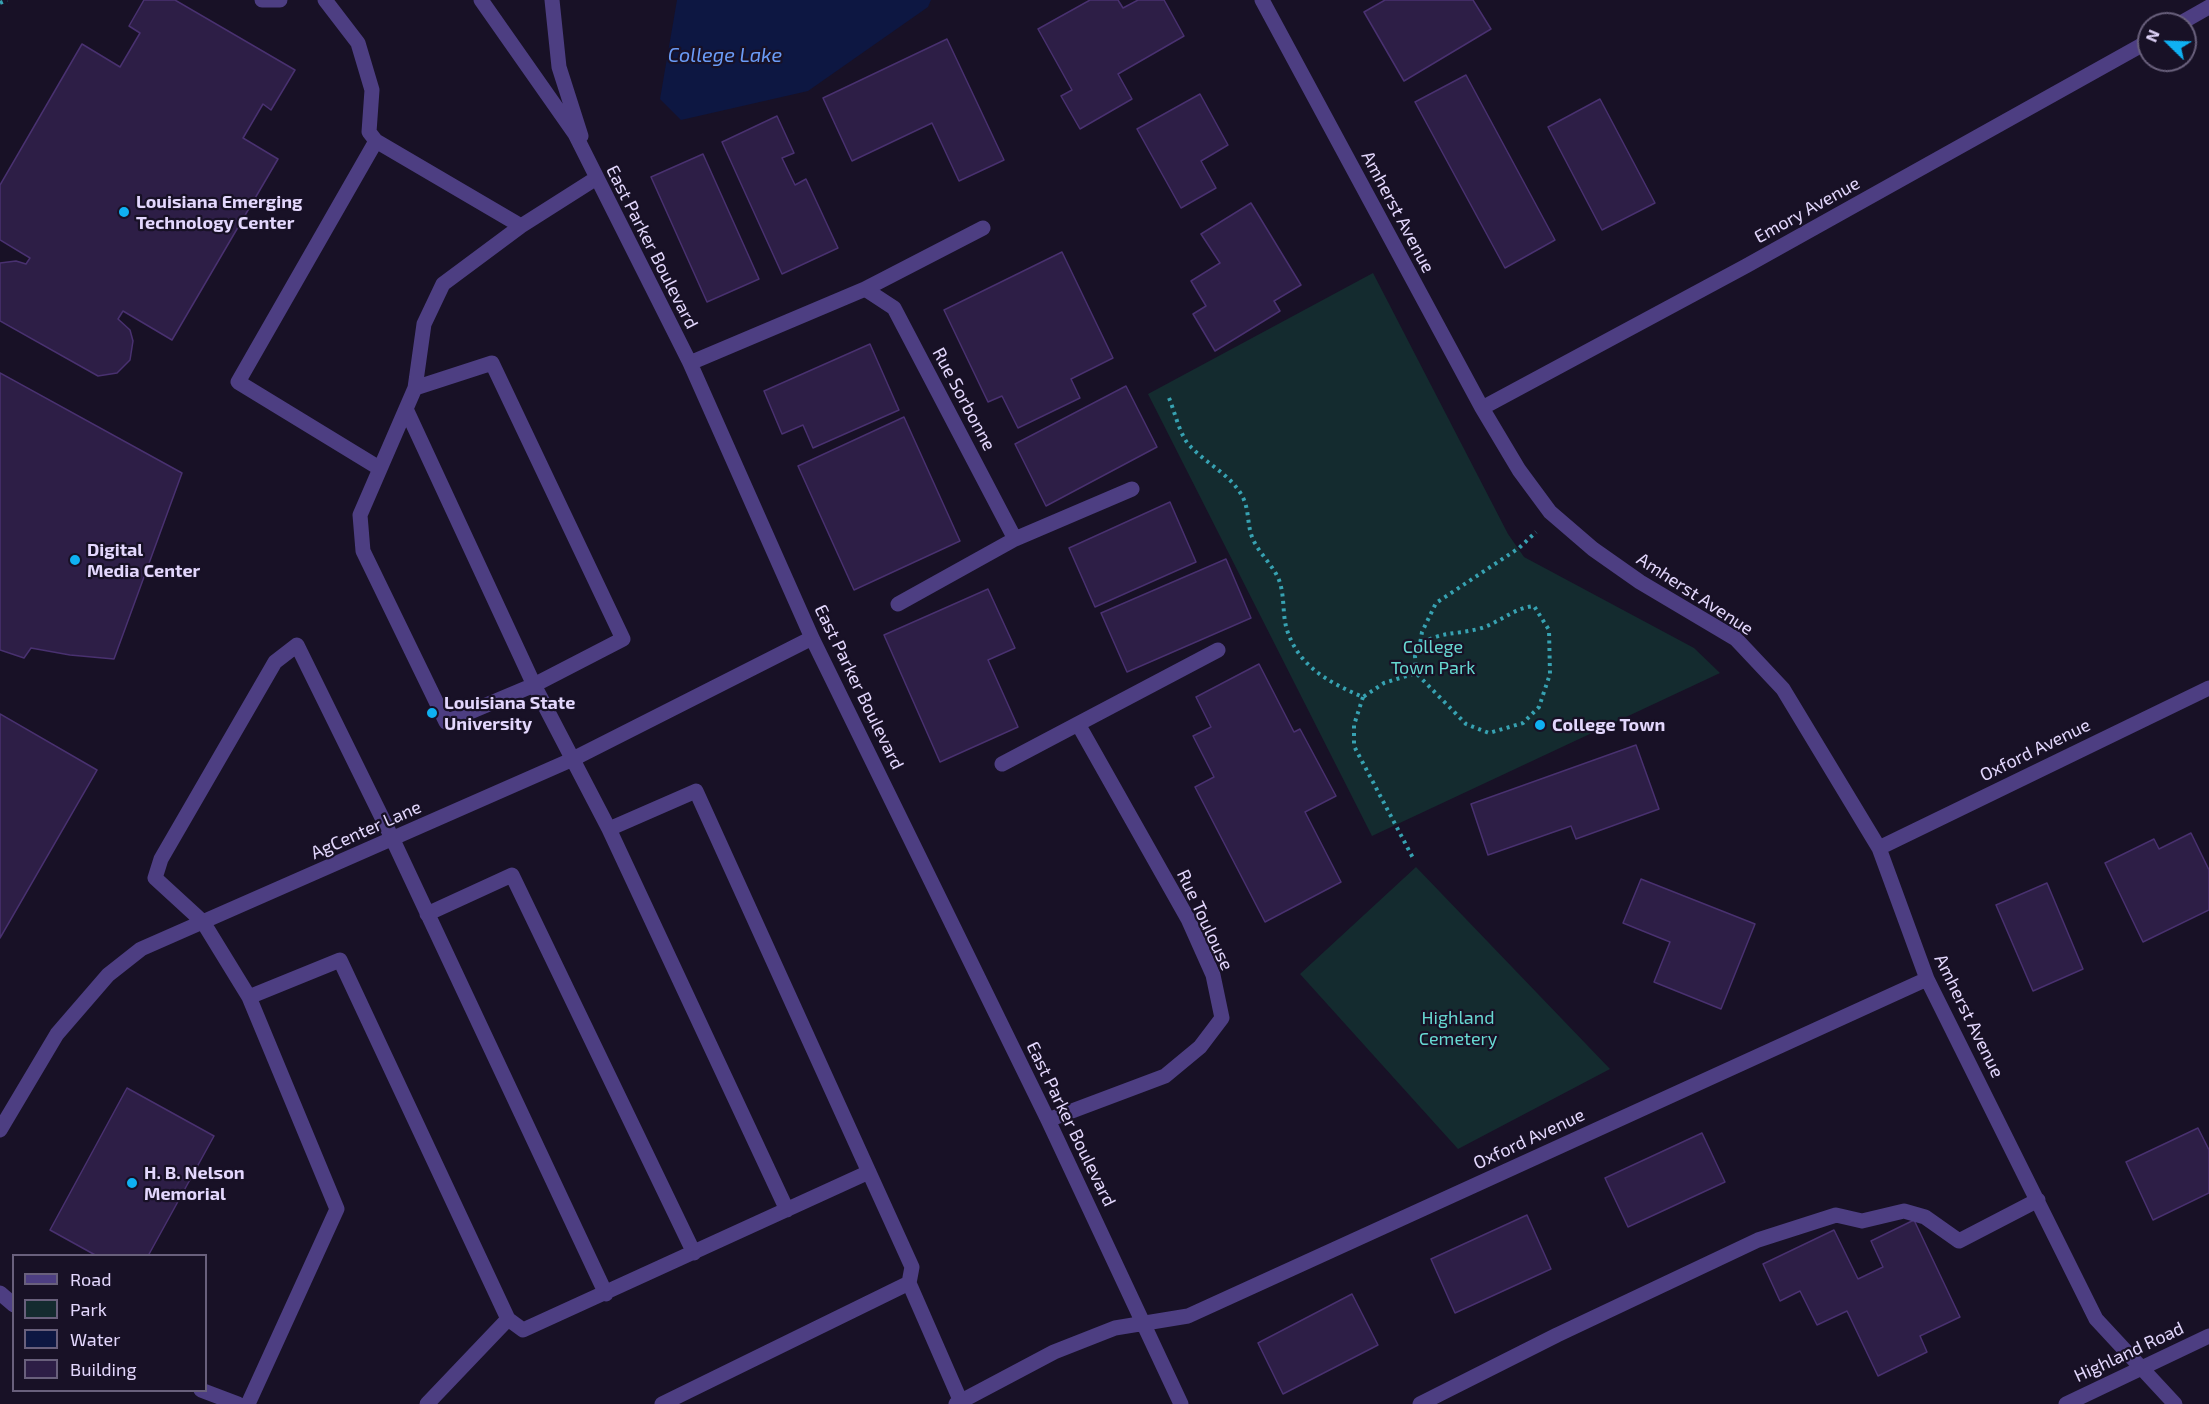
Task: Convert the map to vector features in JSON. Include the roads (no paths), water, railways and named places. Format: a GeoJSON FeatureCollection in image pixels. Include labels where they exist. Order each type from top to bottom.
{"type":"FeatureCollection","features":[{"type":"Feature","properties":{"kind":"street"},"geometry":{"type":"LineString","coordinates":[[262,0],[280,0]]}},
{"type":"Feature","properties":{"kind":"street"},"geometry":{"type":"LineString","coordinates":[[325,0],[358,43],[372,90],[369,132],[376,141],[521,226]]}},
{"type":"Feature","properties":{"kind":"street","name":"East Parker Boulevard"},"geometry":{"type":"LineString","coordinates":[[481,0],[574,134],[690,363],[812,638],[1048,1120],[1181,1404]]}},
{"type":"Feature","properties":{"kind":"street"},"geometry":{"type":"LineString","coordinates":[[414,388],[492,363],[623,639],[534,685],[446,722],[363,551],[360,515],[414,388],[424,324],[443,284],[521,226],[595,179],[559,67],[552,0]]}},
{"type":"Feature","properties":{"kind":"street","name":"Amherst Avenue"},"geometry":{"type":"LineString","coordinates":[[1262,0],[1482,408],[1519,470],[1550,512],[1593,549],[1640,582],[1736,639],[1784,689],[1879,848],[1927,979],[2096,1319],[2175,1404]]}},
{"type":"Feature","properties":{"kind":"street","name":"Emory Avenue"},"geometry":{"type":"LineString","coordinates":[[1482,408],[1746,267],[2137,48]]}},
{"type":"Feature","properties":{"kind":"street"},"geometry":{"type":"LineString","coordinates":[[376,141],[238,382],[379,468]]}},
{"type":"Feature","properties":{"kind":"street"},"geometry":{"type":"LineString","coordinates":[[690,363],[865,289],[983,228]]}},
{"type":"Feature","properties":{"kind":"street","name":"Rue Sorbonne"},"geometry":{"type":"LineString","coordinates":[[865,289],[894,308],[1015,539]]}},
{"type":"Feature","properties":{"kind":"street"},"geometry":{"type":"LineString","coordinates":[[406,409],[534,685],[571,760],[609,829],[787,1210]]}},
{"type":"Feature","properties":{"kind":"street"},"geometry":{"type":"LineString","coordinates":[[898,604],[1015,539],[1132,489]]}},
{"type":"Feature","properties":{"kind":"street","name":"AgCenter Lane"},"geometry":{"type":"LineString","coordinates":[[0,1130],[57,1034],[108,975],[141,949],[571,760],[812,638]]}},
{"type":"Feature","properties":{"kind":"street"},"geometry":{"type":"LineString","coordinates":[[248,1404],[337,1209],[249,997],[203,922],[155,878],[162,859],[274,662],[297,645],[393,840],[606,1294]]}},
{"type":"Feature","properties":{"kind":"street"},"geometry":{"type":"LineString","coordinates":[[1002,764],[1218,650]]}},
{"type":"Feature","properties":{"kind":"street","name":"Oxford Avenue"},"geometry":{"type":"LineString","coordinates":[[1879,848],[2209,688]]}},
{"type":"Feature","properties":{"kind":"street","name":"Rue Toulouse"},"geometry":{"type":"LineString","coordinates":[[1048,1120],[1165,1076],[1200,1047],[1222,1018],[1213,975],[1188,919],[1078,724]]}},
{"type":"Feature","properties":{"kind":"street"},"geometry":{"type":"LineString","coordinates":[[609,829],[696,791],[912,1267],[909,1283],[958,1403]]}},
{"type":"Feature","properties":{"kind":"street"},"geometry":{"type":"LineString","coordinates":[[427,914],[512,875],[694,1253]]}},
{"type":"Feature","properties":{"kind":"street"},"geometry":{"type":"LineString","coordinates":[[249,997],[339,960],[508,1319],[523,1330],[869,1172]]}},
{"type":"Feature","properties":{"kind":"street","name":"Oxford Avenue"},"geometry":{"type":"LineString","coordinates":[[958,1403],[1054,1352],[1115,1328],[1188,1316],[1927,979]]}},
{"type":"Feature","properties":{"kind":"street"},"geometry":{"type":"LineString","coordinates":[[1420,1404],[1557,1335],[1758,1240],[1836,1215],[1862,1221],[1904,1211],[1925,1216],[1959,1241],[2038,1200]]}},
{"type":"Feature","properties":{"kind":"street"},"geometry":{"type":"LineString","coordinates":[[662,1404],[909,1283]]}},
{"type":"Feature","properties":{"kind":"street"},"geometry":{"type":"LineString","coordinates":[[0,1293],[12,1303]]}},
{"type":"Feature","properties":{"kind":"street"},"geometry":{"type":"LineString","coordinates":[[427,1404],[508,1319]]}},
{"type":"Feature","properties":{"kind":"street","name":"Highland Road"},"geometry":{"type":"LineString","coordinates":[[2066,1404],[2209,1336]]}},
{"type":"Feature","properties":{"kind":"street"},"geometry":{"type":"LineString","coordinates":[[206,1392],[238,1404]]}},
{"type":"Feature","properties":{"kind":"water","name":"College Lake"},"geometry":{"type":"Polygon","coordinates":[[[677,0],[931,0],[928,7],[808,91],[681,120],[660,99],[677,0]]]}},
{"type":"Feature","properties":{"kind":"place","name":"Louisiana Emerging Technology Center"},"geometry":{"type":"Point","coordinates":[124,212]}},
{"type":"Feature","properties":{"kind":"place","name":"Digital Media Center"},"geometry":{"type":"Point","coordinates":[75,560]}},
{"type":"Feature","properties":{"kind":"place","name":"Louisiana State University"},"geometry":{"type":"Point","coordinates":[432,713]}},
{"type":"Feature","properties":{"kind":"place","name":"College Town"},"geometry":{"type":"Point","coordinates":[1540,725]}},
{"type":"Feature","properties":{"kind":"place","name":"H. B. Nelson Memorial"},"geometry":{"type":"Point","coordinates":[132,1183]}},
{"type":"Feature","properties":{"kind":"park label","name":"College Town Park"},"geometry":{"type":"Point","coordinates":[1433,657]}},
{"type":"Feature","properties":{"kind":"park label","name":"Highland Cemetery"},"geometry":{"type":"Point","coordinates":[1458,1028]}}]}
